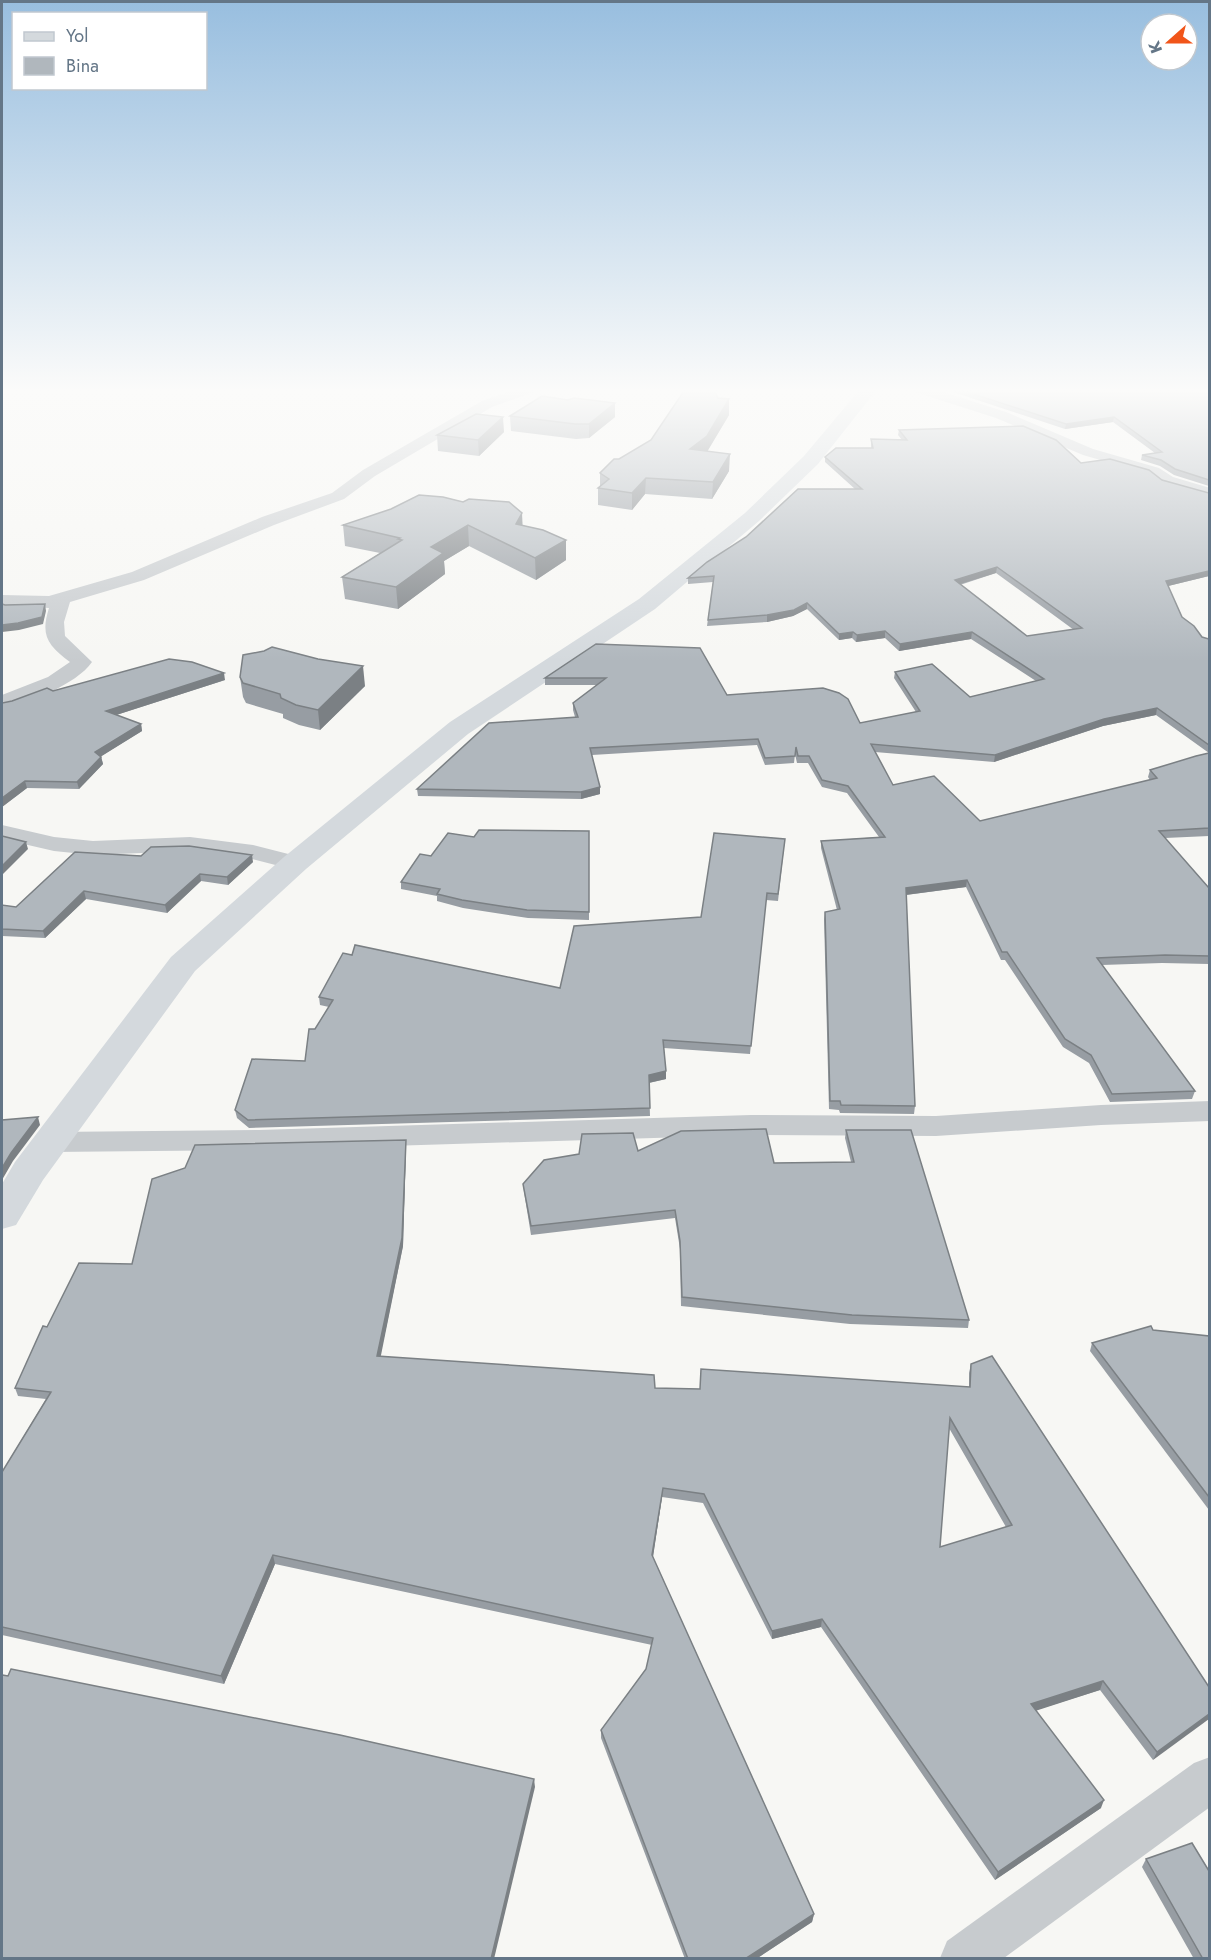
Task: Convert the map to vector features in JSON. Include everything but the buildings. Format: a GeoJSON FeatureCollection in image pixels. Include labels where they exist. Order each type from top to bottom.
{"type":"FeatureCollection","features":[{"type":"Feature","properties":{"kind":"street"},"geometry":{"type":"LineString","coordinates":[[2,600],[50,602],[138,576],[268,521],[338,496],[360,479]]}},
{"type":"Feature","properties":{"kind":"street"},"geometry":{"type":"LineString","coordinates":[[2,1215],[29,1172],[183,964],[295,863],[459,728],[648,604],[752,518],[791,479]]}},
{"type":"Feature","properties":{"kind":"street"},"geometry":{"type":"LineString","coordinates":[[1166,479],[1209,493]]}},
{"type":"Feature","properties":{"kind":"street"},"geometry":{"type":"LineString","coordinates":[[2,702],[53,681],[76,669],[82,662],[58,643],[54,634],[53,623],[61,600]]}},
{"type":"Feature","properties":{"kind":"street"},"geometry":{"type":"LineString","coordinates":[[2,832],[54,844],[93,848],[190,844],[253,852],[295,863]]}},
{"type":"Feature","properties":{"kind":"street"},"geometry":{"type":"LineString","coordinates":[[52,1142],[259,1140],[751,1125],[936,1126],[1101,1115],[1209,1111]]}},
{"type":"Feature","properties":{"kind":"street"},"geometry":{"type":"LineString","coordinates":[[964,1959],[1209,1779]]}}]}
